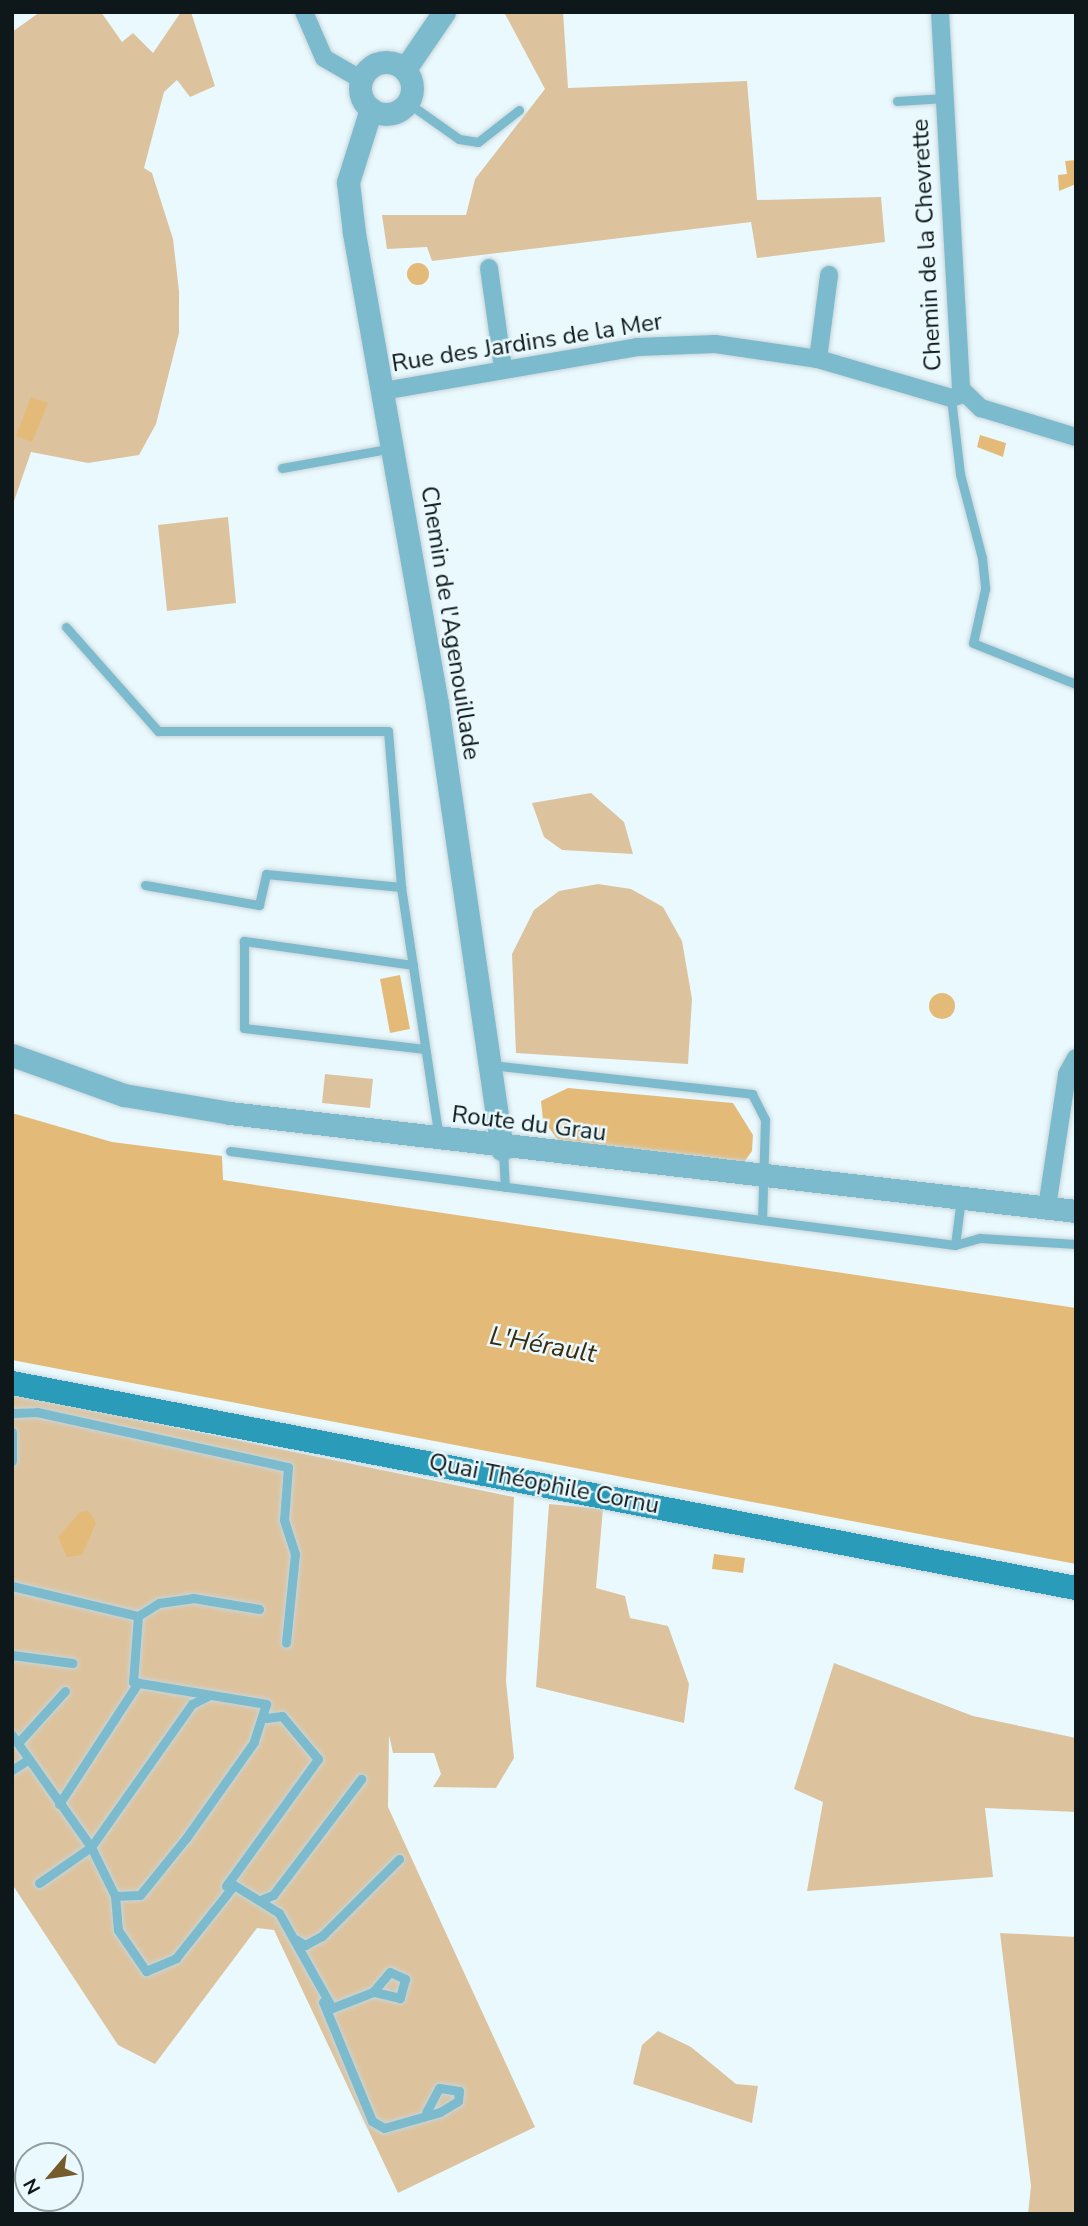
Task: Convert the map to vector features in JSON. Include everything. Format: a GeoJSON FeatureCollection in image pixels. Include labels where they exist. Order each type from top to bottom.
{"type":"FeatureCollection","features":[{"type":"Feature","properties":{"kind":"main road","name":"Quai Théophile Cornu"},"geometry":{"type":"LineString","coordinates":[[12,1383],[1076,1588]]}},
{"type":"Feature","properties":{"kind":"street"},"geometry":{"type":"LineString","coordinates":[[303,12],[324,58],[362,79]]}},
{"type":"Feature","properties":{"kind":"street"},"geometry":{"type":"LineString","coordinates":[[405,69],[443,12]]}},
{"type":"Feature","properties":{"kind":"street","name":"Chemin de la Chevrette"},"geometry":{"type":"LineString","coordinates":[[940,12],[957,396],[1007,419],[1076,437]]}},
{"type":"Feature","properties":{"kind":"street"},"geometry":{"type":"LineString","coordinates":[[376,64],[405,69],[413,87],[408,103],[388,115],[371,109],[360,94],[362,79],[376,64]]}},
{"type":"Feature","properties":{"kind":"street","name":"Chemin de l'Agenouillade"},"geometry":{"type":"LineString","coordinates":[[371,109],[348,182],[394,448],[502,1149]]}},
{"type":"Feature","properties":{"kind":"street"},"geometry":{"type":"LineString","coordinates":[[489,268],[503,368]]}},
{"type":"Feature","properties":{"kind":"street"},"geometry":{"type":"LineString","coordinates":[[818,359],[829,275]]}},
{"type":"Feature","properties":{"kind":"street","name":"Rue des Jardins de la Mer"},"geometry":{"type":"LineString","coordinates":[[383,391],[503,368],[662,345],[753,347],[818,359],[957,396]]}},
{"type":"Feature","properties":{"kind":"street","name":"Route du Grau"},"geometry":{"type":"LineString","coordinates":[[12,1055],[124,1095],[502,1149],[1076,1210]]}},
{"type":"Feature","properties":{"kind":"street"},"geometry":{"type":"LineString","coordinates":[[1047,1207],[1067,1074],[1076,1058]]}},
{"type":"Feature","properties":{"kind":"lane"},"geometry":{"type":"LineString","coordinates":[[897,101],[944,97]]}},
{"type":"Feature","properties":{"kind":"lane"},"geometry":{"type":"LineString","coordinates":[[408,103],[459,139],[478,142],[519,110]]}},
{"type":"Feature","properties":{"kind":"lane"},"geometry":{"type":"LineString","coordinates":[[957,396],[960,474],[982,558],[985,589],[973,643],[1076,684]]}},
{"type":"Feature","properties":{"kind":"lane"},"geometry":{"type":"LineString","coordinates":[[282,468],[394,448]]}},
{"type":"Feature","properties":{"kind":"lane"},"geometry":{"type":"LineString","coordinates":[[66,627],[158,731],[388,731],[401,887],[439,1139]]}},
{"type":"Feature","properties":{"kind":"lane"},"geometry":{"type":"LineString","coordinates":[[145,885],[260,905],[266,874],[401,887]]}},
{"type":"Feature","properties":{"kind":"lane"},"geometry":{"type":"LineString","coordinates":[[413,965],[244,942],[244,1028],[425,1049]]}},
{"type":"Feature","properties":{"kind":"lane"},"geometry":{"type":"LineString","coordinates":[[491,1065],[752,1094],[765,1120],[759,1175],[762,1220]]}},
{"type":"Feature","properties":{"kind":"lane"},"geometry":{"type":"LineString","coordinates":[[502,1149],[505,1187]]}},
{"type":"Feature","properties":{"kind":"lane"},"geometry":{"type":"LineString","coordinates":[[230,1151],[955,1245],[980,1237],[1076,1244]]}},
{"type":"Feature","properties":{"kind":"lane"},"geometry":{"type":"LineString","coordinates":[[955,1245],[961,1198]]}},
{"type":"Feature","properties":{"kind":"lane"},"geometry":{"type":"LineString","coordinates":[[12,1413],[37,1412],[288,1468],[284,1520],[295,1554],[286,1643]]}},
{"type":"Feature","properties":{"kind":"lane"},"geometry":{"type":"LineString","coordinates":[[12,1432],[12,1461]]}},
{"type":"Feature","properties":{"kind":"lane"},"geometry":{"type":"LineString","coordinates":[[12,1586],[138,1616],[173,1600],[260,1609]]}},
{"type":"Feature","properties":{"kind":"lane"},"geometry":{"type":"LineString","coordinates":[[138,1616],[133,1672],[138,1683]]}},
{"type":"Feature","properties":{"kind":"lane"},"geometry":{"type":"LineString","coordinates":[[12,1655],[72,1663]]}},
{"type":"Feature","properties":{"kind":"lane"},"geometry":{"type":"LineString","coordinates":[[115,1896],[140,1895],[238,1766],[265,1718],[266,1704],[138,1683]]}},
{"type":"Feature","properties":{"kind":"lane"},"geometry":{"type":"LineString","coordinates":[[59,1804],[138,1683]]}},
{"type":"Feature","properties":{"kind":"lane"},"geometry":{"type":"LineString","coordinates":[[65,1692],[15,1739],[91,1847],[115,1896],[118,1930],[146,1971],[176,1958],[318,1759],[282,1716],[265,1718]]}},
{"type":"Feature","properties":{"kind":"lane"},"geometry":{"type":"LineString","coordinates":[[39,1883],[91,1847],[192,1704],[209,1695]]}},
{"type":"Feature","properties":{"kind":"lane"},"geometry":{"type":"LineString","coordinates":[[12,1770],[29,1759]]}},
{"type":"Feature","properties":{"kind":"lane"},"geometry":{"type":"LineString","coordinates":[[263,1899],[273,1895],[361,1779]]}},
{"type":"Feature","properties":{"kind":"lane"},"geometry":{"type":"LineString","coordinates":[[295,1939],[305,1945],[322,1936],[399,1859]]}},
{"type":"Feature","properties":{"kind":"lane"},"geometry":{"type":"LineString","coordinates":[[223,1890],[234,1885],[263,1899],[295,1939],[372,2121],[384,2128],[426,2112]]}},
{"type":"Feature","properties":{"kind":"lane"},"geometry":{"type":"LineString","coordinates":[[322,2000],[332,2008],[373,1992]]}},
{"type":"Feature","properties":{"kind":"shaded area"},"geometry":{"type":"Polygon","coordinates":[[[40,12],[101,12],[122,42],[133,33],[153,53],[181,12],[191,12],[215,86],[190,97],[177,80],[164,92],[144,168],[152,173],[173,239],[179,291],[179,333],[156,424],[139,455],[88,463],[31,452],[12,507],[12,32],[40,12]]]}},
{"type":"Feature","properties":{"kind":"shaded area"},"geometry":{"type":"Polygon","coordinates":[[[504,12],[563,12],[568,88],[747,81],[757,200],[881,197],[885,242],[757,258],[751,222],[432,261],[427,247],[387,249],[382,215],[466,215],[475,179],[545,89],[504,12]]]}},
{"type":"Feature","properties":{"kind":"shaded area"},"geometry":{"type":"Polygon","coordinates":[[[228,517],[236,603],[167,611],[158,525],[228,517]]]}},
{"type":"Feature","properties":{"kind":"shaded area"},"geometry":{"type":"Polygon","coordinates":[[[591,793],[624,822],[633,854],[562,850],[544,837],[532,803],[591,793]]]}},
{"type":"Feature","properties":{"kind":"shaded area"},"geometry":{"type":"Polygon","coordinates":[[[598,884],[631,889],[663,907],[682,941],[692,999],[688,1064],[516,1053],[512,954],[534,910],[559,891],[598,884]]]}},
{"type":"Feature","properties":{"kind":"shaded area"},"geometry":{"type":"Polygon","coordinates":[[[325,1074],[373,1079],[370,1108],[322,1103],[325,1074]]]}},
{"type":"Feature","properties":{"kind":"shaded area"},"geometry":{"type":"Polygon","coordinates":[[[12,1394],[514,1497],[506,1681],[514,1758],[496,1788],[433,1787],[441,1774],[434,1753],[393,1753],[389,1735],[388,1807],[535,2127],[398,2193],[274,1930],[257,1928],[155,2064],[118,2045],[12,1884],[12,1394]]]}},
{"type":"Feature","properties":{"kind":"shaded area"},"geometry":{"type":"Polygon","coordinates":[[[549,1504],[603,1509],[596,1588],[625,1596],[630,1618],[668,1626],[689,1684],[684,1723],[536,1687],[549,1504]]]}},
{"type":"Feature","properties":{"kind":"shaded area"},"geometry":{"type":"Polygon","coordinates":[[[834,1663],[973,1716],[1076,1738],[1076,1812],[985,1808],[993,1877],[807,1891],[823,1802],[794,1789],[834,1663]]]}},
{"type":"Feature","properties":{"kind":"shaded area"},"geometry":{"type":"Polygon","coordinates":[[[1000,1933],[1076,1937],[1076,2214],[1028,2214],[1031,2186],[1000,1933]]]}},
{"type":"Feature","properties":{"kind":"shaded area"},"geometry":{"type":"Polygon","coordinates":[[[658,2031],[691,2047],[736,2084],[758,2086],[752,2123],[633,2084],[642,2045],[658,2031]]]}},
{"type":"Feature","properties":{"kind":"water"},"geometry":{"type":"Polygon","coordinates":[[[1076,160],[1076,184],[1059,191],[1058,175],[1067,174],[1065,161],[1076,160]]]}},
{"type":"Feature","properties":{"kind":"water"},"geometry":{"type":"Polygon","coordinates":[[[418,263],[428,270],[429,274],[422,284],[418,285],[408,278],[407,274],[414,264],[418,263]]]}},
{"type":"Feature","properties":{"kind":"water"},"geometry":{"type":"Polygon","coordinates":[[[31,397],[48,403],[32,442],[16,436],[31,397]]]}},
{"type":"Feature","properties":{"kind":"water"},"geometry":{"type":"Polygon","coordinates":[[[980,435],[1006,443],[1003,457],[977,447],[980,435]]]}},
{"type":"Feature","properties":{"kind":"water"},"geometry":{"type":"Polygon","coordinates":[[[400,975],[410,1029],[390,1033],[380,979],[400,975]]]}},
{"type":"Feature","properties":{"kind":"water"},"geometry":{"type":"Polygon","coordinates":[[[942,993],[951,997],[955,1006],[951,1015],[942,1019],[933,1015],[929,1006],[933,997],[942,993]]]}},
{"type":"Feature","properties":{"kind":"water"},"geometry":{"type":"Polygon","coordinates":[[[568,1088],[733,1103],[753,1135],[752,1151],[742,1165],[561,1144],[543,1120],[541,1101],[568,1088]]]}},
{"type":"Feature","properties":{"kind":"water","name":"L'Hérault"},"geometry":{"type":"Polygon","coordinates":[[[12,1113],[112,1142],[222,1156],[223,1180],[1076,1308],[1076,1564],[12,1360],[12,1113]]]}},
{"type":"Feature","properties":{"kind":"water"},"geometry":{"type":"Polygon","coordinates":[[[89,1511],[96,1523],[82,1555],[67,1557],[58,1537],[80,1512],[89,1511]]]}},
{"type":"Feature","properties":{"kind":"water"},"geometry":{"type":"Polygon","coordinates":[[[714,1554],[745,1558],[743,1573],[712,1569],[714,1554]]]}}]}
